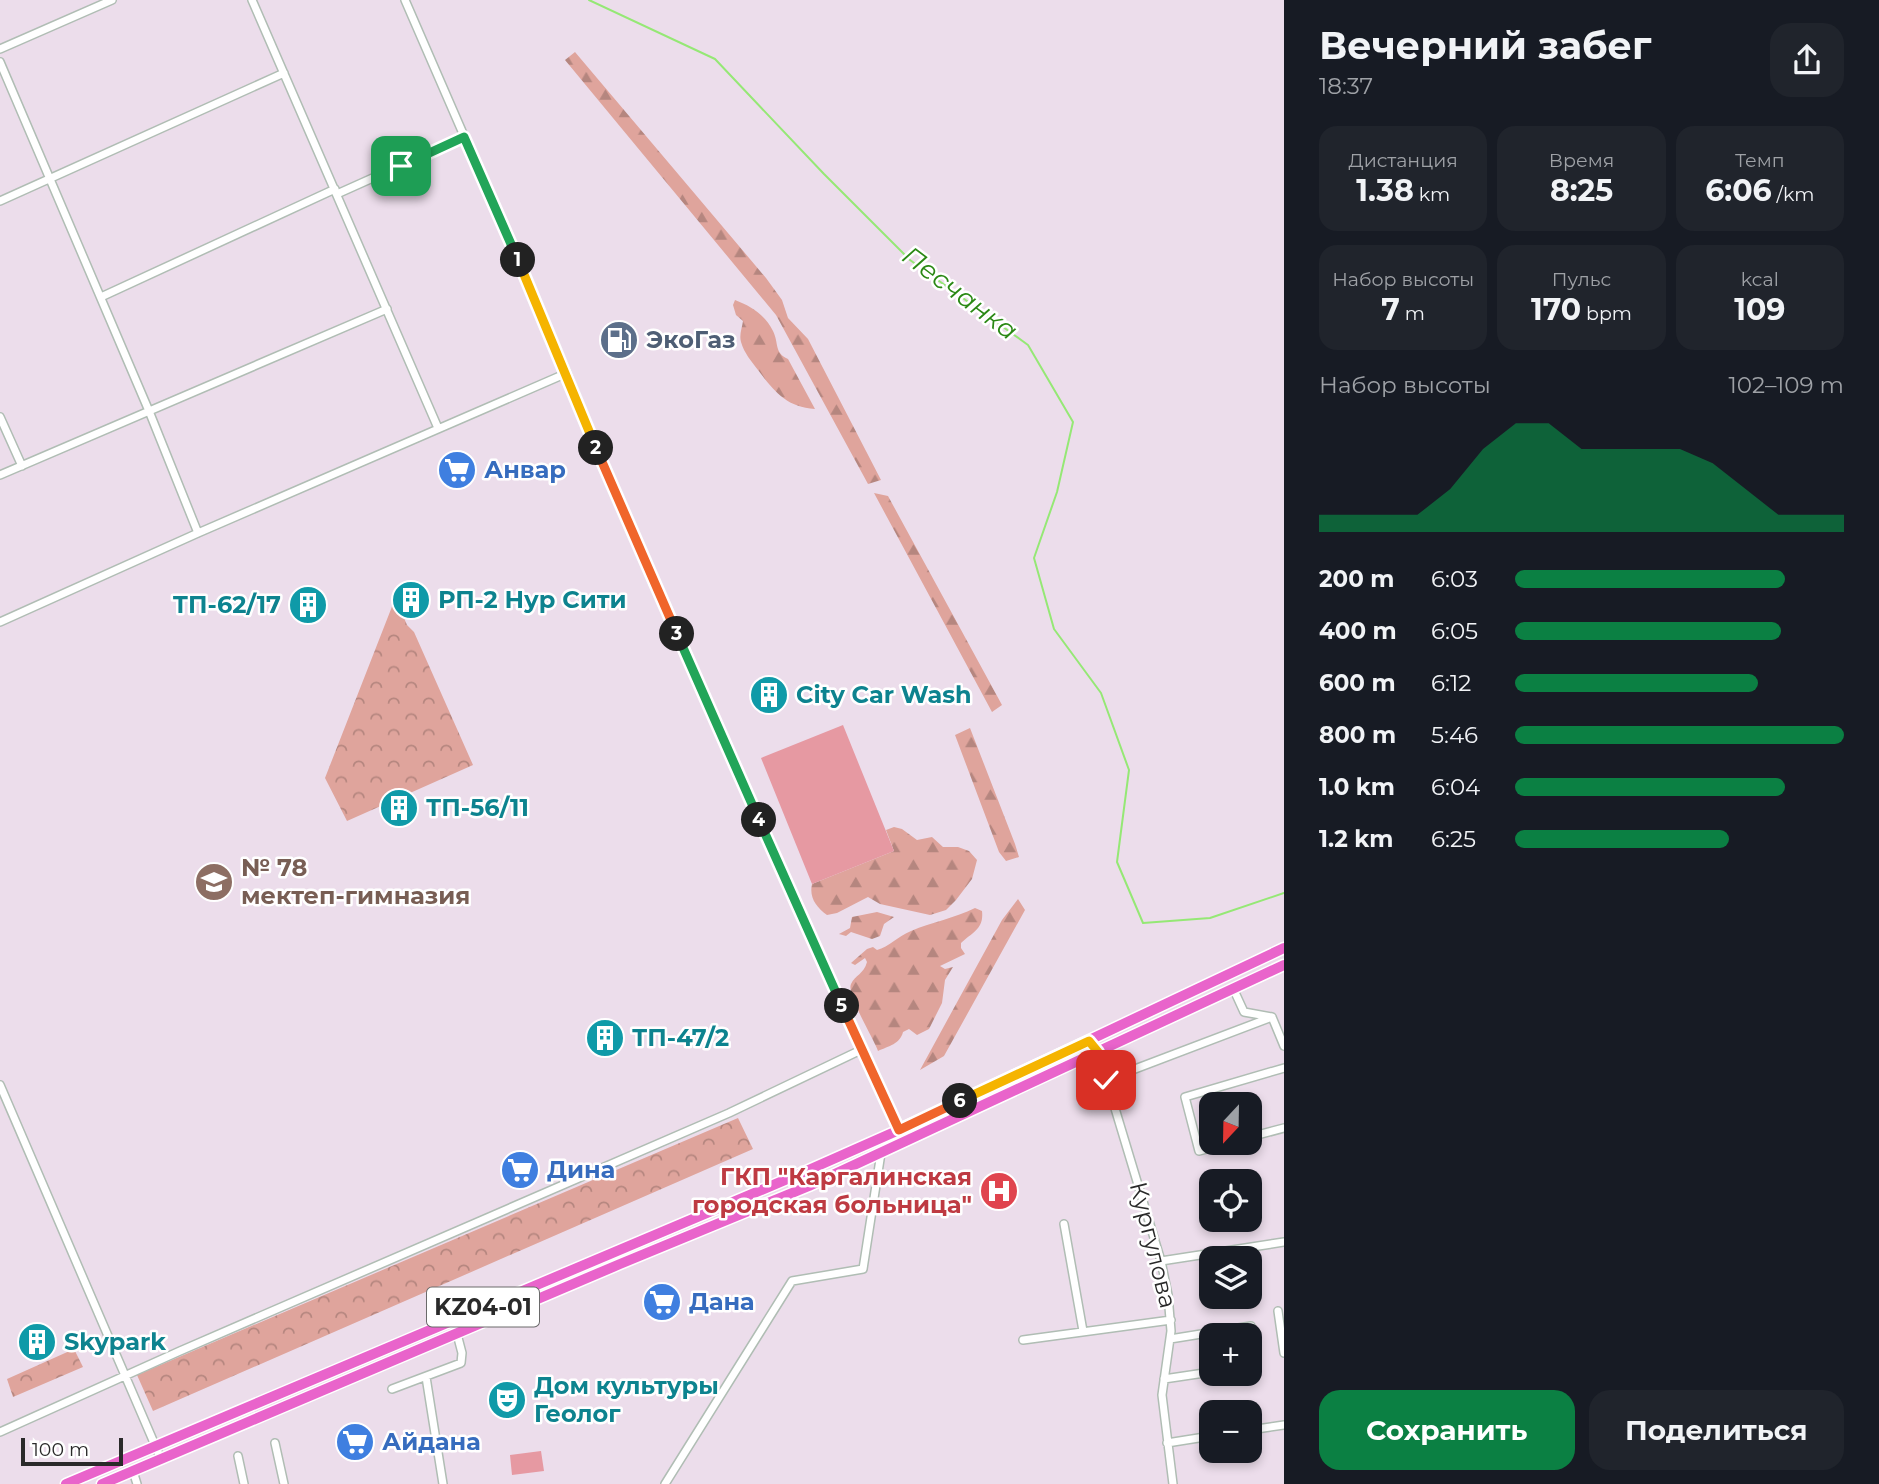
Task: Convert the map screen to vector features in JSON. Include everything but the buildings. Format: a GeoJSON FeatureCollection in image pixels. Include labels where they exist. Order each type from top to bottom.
{"type":"FeatureCollection","features":[{"type":"Feature","properties":{"kind":"main road","name":"KZ04-01"},"geometry":{"type":"LineString","coordinates":[[66,1484],[804,1172],[899,1130],[1284,948]]}},
{"type":"Feature","properties":{"kind":"main road","name":"KZ04-01"},"geometry":{"type":"LineString","coordinates":[[102,1484],[808,1186],[1284,965]]}},
{"type":"Feature","properties":{"kind":"main road"},"geometry":{"type":"LineString","coordinates":[[899,1130],[905,1143]]}},
{"type":"Feature","properties":{"kind":"main road"},"geometry":{"type":"LineString","coordinates":[[804,1172],[808,1186]]}},
{"type":"Feature","properties":{"kind":"main road"},"geometry":{"type":"LineString","coordinates":[[337,1368],[343,1381]]}},
{"type":"Feature","properties":{"kind":"street"},"geometry":{"type":"LineString","coordinates":[[0,49],[112,0]]}},
{"type":"Feature","properties":{"kind":"street"},"geometry":{"type":"LineString","coordinates":[[252,0],[438,428]]}},
{"type":"Feature","properties":{"kind":"street"},"geometry":{"type":"LineString","coordinates":[[405,0],[567,373],[608,478],[899,1130]]}},
{"type":"Feature","properties":{"kind":"street"},"geometry":{"type":"LineString","coordinates":[[0,62],[149,411],[198,533]]}},
{"type":"Feature","properties":{"kind":"street"},"geometry":{"type":"LineString","coordinates":[[0,201],[284,73]]}},
{"type":"Feature","properties":{"kind":"street"},"geometry":{"type":"LineString","coordinates":[[101,297],[464,137]]}},
{"type":"Feature","properties":{"kind":"street"},"geometry":{"type":"LineString","coordinates":[[0,475],[387,309]]}},
{"type":"Feature","properties":{"kind":"street"},"geometry":{"type":"LineString","coordinates":[[0,622],[567,373]]}},
{"type":"Feature","properties":{"kind":"street"},"geometry":{"type":"LineString","coordinates":[[0,417],[22,466]]}},
{"type":"Feature","properties":{"kind":"street"},"geometry":{"type":"LineString","coordinates":[[1233,988],[1244,1012],[1272,1017]]}},
{"type":"Feature","properties":{"kind":"street"},"geometry":{"type":"LineString","coordinates":[[1272,1017],[1282,1035],[1284,1046]]}},
{"type":"Feature","properties":{"kind":"street"},"geometry":{"type":"LineString","coordinates":[[1106,1080],[1272,1017]]}},
{"type":"Feature","properties":{"kind":"street"},"geometry":{"type":"LineString","coordinates":[[1089,1041],[1098,1052]]}},
{"type":"Feature","properties":{"kind":"street"},"geometry":{"type":"LineString","coordinates":[[0,1432],[729,1113],[863,1049]]}},
{"type":"Feature","properties":{"kind":"street","name":"Кургулова"},"geometry":{"type":"LineString","coordinates":[[1098,1052],[1161,1261],[1171,1320],[1162,1395],[1174,1484]]}},
{"type":"Feature","properties":{"kind":"street"},"geometry":{"type":"LineString","coordinates":[[1202,1092],[1284,1068]]}},
{"type":"Feature","properties":{"kind":"street"},"geometry":{"type":"LineString","coordinates":[[0,1085],[161,1459]]}},
{"type":"Feature","properties":{"kind":"street"},"geometry":{"type":"LineString","coordinates":[[1199,1093],[1185,1097],[1199,1151]]}},
{"type":"Feature","properties":{"kind":"street"},"geometry":{"type":"LineString","coordinates":[[1262,1134],[1284,1128]]}},
{"type":"Feature","properties":{"kind":"street"},"geometry":{"type":"LineString","coordinates":[[665,1484],[792,1281],[863,1269],[881,1153]]}},
{"type":"Feature","properties":{"kind":"street"},"geometry":{"type":"LineString","coordinates":[[1064,1224],[1083,1331]]}},
{"type":"Feature","properties":{"kind":"street"},"geometry":{"type":"LineString","coordinates":[[1161,1261],[1284,1242]]}},
{"type":"Feature","properties":{"kind":"street"},"geometry":{"type":"LineString","coordinates":[[1278,1311],[1284,1353]]}},
{"type":"Feature","properties":{"kind":"street"},"geometry":{"type":"LineString","coordinates":[[1023,1340],[1171,1320]]}},
{"type":"Feature","properties":{"kind":"street"},"geometry":{"type":"LineString","coordinates":[[392,1388],[461,1363],[462,1353],[457,1334]]}},
{"type":"Feature","properties":{"kind":"street"},"geometry":{"type":"LineString","coordinates":[[1170,1339],[1199,1334]]}},
{"type":"Feature","properties":{"kind":"street"},"geometry":{"type":"LineString","coordinates":[[1164,1379],[1199,1374]]}},
{"type":"Feature","properties":{"kind":"street"},"geometry":{"type":"LineString","coordinates":[[426,1377],[443,1484]]}},
{"type":"Feature","properties":{"kind":"street"},"geometry":{"type":"LineString","coordinates":[[1262,1428],[1284,1425]]}},
{"type":"Feature","properties":{"kind":"street"},"geometry":{"type":"LineString","coordinates":[[1167,1443],[1199,1438]]}},
{"type":"Feature","properties":{"kind":"street"},"geometry":{"type":"LineString","coordinates":[[275,1443],[284,1484]]}},
{"type":"Feature","properties":{"kind":"street"},"geometry":{"type":"LineString","coordinates":[[238,1456],[244,1484]]}},
{"type":"Feature","properties":{"kind":"street"},"geometry":{"type":"LineString","coordinates":[[133,1471],[137,1484]]}},
{"type":"Feature","properties":{"kind":"green space"},"geometry":{"type":"Polygon","coordinates":[[[575,52],[782,300],[788,318],[808,339],[881,480],[868,484],[776,315],[565,60],[575,52]]]}},
{"type":"Feature","properties":{"kind":"green space"},"geometry":{"type":"Polygon","coordinates":[[[735,300],[757,312],[770,325],[779,351],[788,359],[815,409],[796,405],[782,397],[751,361],[741,342],[743,321],[736,315],[733,305],[735,300]]]}},
{"type":"Feature","properties":{"kind":"green space"},"geometry":{"type":"Polygon","coordinates":[[[874,493],[888,496],[1002,705],[992,712],[874,493]]]}},
{"type":"Feature","properties":{"kind":"green space"},"geometry":{"type":"Polygon","coordinates":[[[393,604],[398,604],[407,625],[414,632],[473,765],[347,821],[325,778],[393,604]]]}},
{"type":"Feature","properties":{"kind":"green space"},"geometry":{"type":"Polygon","coordinates":[[[970,728],[1019,857],[1006,861],[999,852],[955,735],[970,728]]]}},
{"type":"Feature","properties":{"kind":"green space"},"geometry":{"type":"Polygon","coordinates":[[[894,827],[902,829],[917,840],[932,837],[943,847],[958,847],[969,851],[977,860],[972,879],[956,900],[946,910],[930,915],[880,904],[868,897],[837,913],[827,915],[823,912],[813,897],[812,884],[894,851],[886,830],[894,827]]]}},
{"type":"Feature","properties":{"kind":"green space"},"geometry":{"type":"Polygon","coordinates":[[[1018,899],[1025,910],[944,1056],[920,1070],[1002,920],[1018,899]]]}},
{"type":"Feature","properties":{"kind":"green space"},"geometry":{"type":"Polygon","coordinates":[[[975,908],[982,911],[981,922],[977,930],[961,943],[965,954],[940,966],[945,969],[953,967],[945,980],[942,1003],[929,1029],[917,1035],[909,1029],[903,1032],[897,1042],[878,1051],[856,1006],[851,989],[851,984],[867,962],[865,958],[855,965],[851,963],[867,949],[881,949],[911,931],[975,908]]]}},
{"type":"Feature","properties":{"kind":"green space"},"geometry":{"type":"Polygon","coordinates":[[[877,912],[894,917],[884,924],[880,936],[872,939],[851,932],[846,936],[839,934],[850,928],[852,917],[877,912]]]}},
{"type":"Feature","properties":{"kind":"green space"},"geometry":{"type":"Polygon","coordinates":[[[738,1118],[753,1149],[153,1411],[137,1375],[738,1118]]]}},
{"type":"Feature","properties":{"kind":"green space"},"geometry":{"type":"Polygon","coordinates":[[[74,1349],[83,1367],[13,1397],[7,1379],[74,1349]]]}},
{"type":"Feature","properties":{"kind":"shaded area"},"geometry":{"type":"Polygon","coordinates":[[[843,725],[894,851],[812,884],[761,758],[843,725]]]}},
{"type":"Feature","properties":{"kind":"shaded area"},"geometry":{"type":"Polygon","coordinates":[[[541,1451],[544,1471],[512,1475],[510,1455],[541,1451]]]}},
{"type":"Feature","properties":{"kind":"waterway","name":"Песчанка"},"geometry":{"type":"LineString","coordinates":[[589,0],[715,59],[910,260],[1028,345],[1073,422],[1057,492],[1034,558],[1054,629],[1101,693],[1129,770],[1117,862],[1143,923],[1210,918],[1284,893]]}},
{"type":"Feature","properties":{"kind":"place","name":"ЭкоГаз"},"geometry":{"type":"Point","coordinates":[619,340]}},
{"type":"Feature","properties":{"kind":"place","name":"Анвар"},"geometry":{"type":"Point","coordinates":[457,470]}},
{"type":"Feature","properties":{"kind":"place","name":"РП-2 Нур Сити"},"geometry":{"type":"Point","coordinates":[411,600]}},
{"type":"Feature","properties":{"kind":"place","name":"ТП-62/17"},"geometry":{"type":"Point","coordinates":[308,605]}},
{"type":"Feature","properties":{"kind":"place","name":"City Car Wash"},"geometry":{"type":"Point","coordinates":[769,695]}},
{"type":"Feature","properties":{"kind":"place","name":"ТП-56/11"},"geometry":{"type":"Point","coordinates":[399,808]}},
{"type":"Feature","properties":{"kind":"place","name":"№ 78 мектеп-гимназия"},"geometry":{"type":"Point","coordinates":[214,882]}},
{"type":"Feature","properties":{"kind":"place","name":"ТП-47/2"},"geometry":{"type":"Point","coordinates":[605,1038]}},
{"type":"Feature","properties":{"kind":"place","name":"Дина"},"geometry":{"type":"Point","coordinates":[520,1170]}},
{"type":"Feature","properties":{"kind":"place","name":"ГКП \"Каргалинская городская больница\""},"geometry":{"type":"Point","coordinates":[999,1191]}},
{"type":"Feature","properties":{"kind":"place","name":"Дана"},"geometry":{"type":"Point","coordinates":[662,1302]}},
{"type":"Feature","properties":{"kind":"place","name":"Skypark"},"geometry":{"type":"Point","coordinates":[37,1342]}},
{"type":"Feature","properties":{"kind":"place","name":"Дом культуры Геолог"},"geometry":{"type":"Point","coordinates":[507,1400]}},
{"type":"Feature","properties":{"kind":"place","name":"Айдана"},"geometry":{"type":"Point","coordinates":[355,1442]}},
{"type":"Feature","properties":{"kind":"route"},"geometry":{"type":"LineString","coordinates":[[401,166],[464,137],[567,373],[608,478],[841,1006],[899,1130],[1089,1041],[1098,1052],[1106,1080]]}}]}
